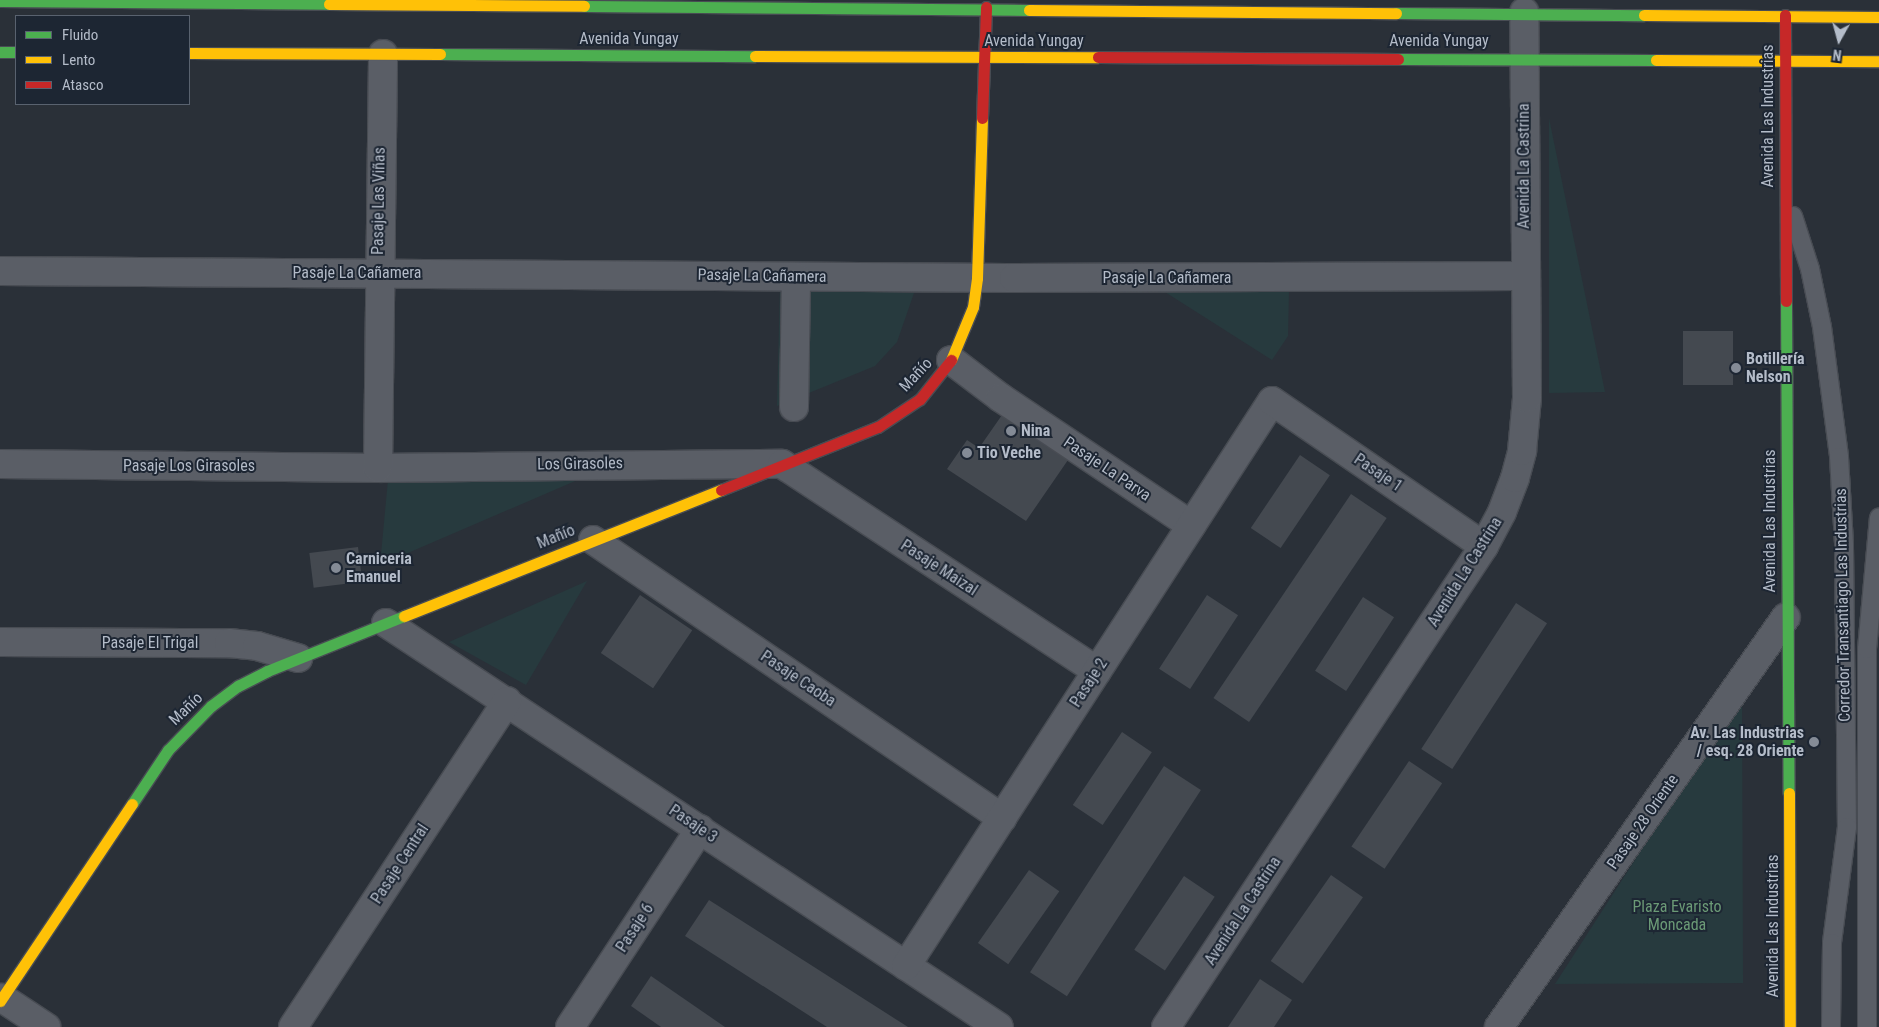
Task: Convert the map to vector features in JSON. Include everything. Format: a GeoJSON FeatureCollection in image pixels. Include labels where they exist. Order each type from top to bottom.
{"type":"FeatureCollection","features":[{"type":"Feature","properties":{"kind":"main road","name":"Avenida Yungay"},"geometry":{"type":"LineString","coordinates":[[0,1],[986,4],[1879,17]]}},
{"type":"Feature","properties":{"kind":"main road","name":"Mañío"},"geometry":{"type":"LineString","coordinates":[[1,999],[168,750],[188,727],[238,686],[298,658],[893,419],[920,399],[951,360],[964,334],[977,278],[986,4]]}},
{"type":"Feature","properties":{"kind":"main road","name":"Avenida Las Industrias"},"geometry":{"type":"LineString","coordinates":[[1785,15],[1786,617],[1790,1027]]}},
{"type":"Feature","properties":{"kind":"main road"},"geometry":{"type":"LineString","coordinates":[[0,52],[15,52]]}},
{"type":"Feature","properties":{"kind":"main road","name":"Avenida Yungay"},"geometry":{"type":"LineString","coordinates":[[190,53],[984,57],[1524,57],[1879,61]]}},
{"type":"Feature","properties":{"kind":"street","name":"Avenida La Castrina"},"geometry":{"type":"LineString","coordinates":[[1166,1027],[1484,546],[1502,512],[1522,452],[1527,398],[1524,276],[1524,12]]}},
{"type":"Feature","properties":{"kind":"street","name":"Pasaje Las Viñas"},"geometry":{"type":"LineString","coordinates":[[378,468],[383,54]]}},
{"type":"Feature","properties":{"kind":"street","name":"Pasaje La Cañamera"},"geometry":{"type":"LineString","coordinates":[[0,271],[977,278],[1524,276]]}},
{"type":"Feature","properties":{"kind":"street"},"geometry":{"type":"LineString","coordinates":[[794,407],[796,277]]}},
{"type":"Feature","properties":{"kind":"street","name":"Pasaje La Parva"},"geometry":{"type":"LineString","coordinates":[[951,360],[1000,398],[1191,525]]}},
{"type":"Feature","properties":{"kind":"street","name":"Pasaje 1"},"geometry":{"type":"LineString","coordinates":[[1272,401],[1484,546]]}},
{"type":"Feature","properties":{"kind":"street","name":"Pasaje 2"},"geometry":{"type":"LineString","coordinates":[[906,966],[1272,401]]}},
{"type":"Feature","properties":{"kind":"street","name":"Pasaje Los Girasoles"},"geometry":{"type":"LineString","coordinates":[[0,464],[378,468]]}},
{"type":"Feature","properties":{"kind":"street","name":"Los Girasoles"},"geometry":{"type":"LineString","coordinates":[[378,468],[782,464]]}},
{"type":"Feature","properties":{"kind":"street","name":"Pasaje Maizal"},"geometry":{"type":"LineString","coordinates":[[782,464],[1097,671]]}},
{"type":"Feature","properties":{"kind":"street","name":"Pasaje Caoba"},"geometry":{"type":"LineString","coordinates":[[593,540],[1002,818]]}},
{"type":"Feature","properties":{"kind":"street","name":"Pasaje 28 Oriente"},"geometry":{"type":"LineString","coordinates":[[1499,1027],[1786,617]]}},
{"type":"Feature","properties":{"kind":"street","name":"Pasaje 3"},"geometry":{"type":"LineString","coordinates":[[386,624],[507,701],[906,966],[983,1023]]}},
{"type":"Feature","properties":{"kind":"street","name":"Pasaje El Trigal"},"geometry":{"type":"LineString","coordinates":[[0,642],[228,643],[257,646],[298,658]]}},
{"type":"Feature","properties":{"kind":"street","name":"Pasaje Central"},"geometry":{"type":"LineString","coordinates":[[293,1027],[507,701]]}},
{"type":"Feature","properties":{"kind":"street","name":"Pasaje 6"},"geometry":{"type":"LineString","coordinates":[[570,1027],[700,829]]}},
{"type":"Feature","properties":{"kind":"street"},"geometry":{"type":"LineString","coordinates":[[1,999],[46,1027]]}},
{"type":"Feature","properties":{"kind":"lane","name":"Corredor Transantiago Las Industrias"},"geometry":{"type":"LineString","coordinates":[[1784,188],[1810,269],[1822,327],[1841,496],[1847,827],[1832,943],[1831,1027]]}},
{"type":"Feature","properties":{"kind":"lane","name":"Corredor Transantiago Las Industrias"},"geometry":{"type":"LineString","coordinates":[[1867,1027],[1867,649],[1879,518]]}},
{"type":"Feature","properties":{"kind":"green space"},"geometry":{"type":"Polygon","coordinates":[[[1549,118],[1605,392],[1549,393],[1549,118]]]}},
{"type":"Feature","properties":{"kind":"green space"},"geometry":{"type":"Polygon","coordinates":[[[1154,285],[1289,289],[1288,336],[1272,360],[1154,285]]]}},
{"type":"Feature","properties":{"kind":"green space"},"geometry":{"type":"Polygon","coordinates":[[[780,286],[914,293],[897,342],[875,366],[777,406],[780,286]]]}},
{"type":"Feature","properties":{"kind":"green space"},"geometry":{"type":"Polygon","coordinates":[[[389,469],[603,469],[380,565],[389,469]]]}},
{"type":"Feature","properties":{"kind":"green space"},"geometry":{"type":"Polygon","coordinates":[[[587,581],[526,685],[449,642],[587,581]]]}},
{"type":"Feature","properties":{"kind":"green space","name":"Plaza Evaristo Moncada"},"geometry":{"type":"Polygon","coordinates":[[[1742,694],[1743,983],[1555,984],[1742,694]]]}},
{"type":"Feature","properties":{"kind":"building"},"geometry":{"type":"Polygon","coordinates":[[[1683,331],[1733,331],[1733,385],[1683,385],[1683,331]]]}},
{"type":"Feature","properties":{"kind":"building"},"geometry":{"type":"Polygon","coordinates":[[[1002,415],[1068,460],[1026,521],[947,469],[967,440],[979,448],[1002,415]]]}},
{"type":"Feature","properties":{"kind":"building"},"geometry":{"type":"Polygon","coordinates":[[[1300,455],[1330,475],[1281,548],[1251,528],[1300,455]]]}},
{"type":"Feature","properties":{"kind":"building"},"geometry":{"type":"Polygon","coordinates":[[[1351,494],[1387,518],[1249,722],[1213,698],[1351,494]]]}},
{"type":"Feature","properties":{"kind":"building","name":"Carniceria Emanuel"},"geometry":{"type":"Polygon","coordinates":[[[358,547],[362,582],[314,588],[309,553],[358,547]]]}},
{"type":"Feature","properties":{"kind":"building"},"geometry":{"type":"Polygon","coordinates":[[[640,595],[692,630],[653,688],[601,653],[640,595]]]}},
{"type":"Feature","properties":{"kind":"building"},"geometry":{"type":"Polygon","coordinates":[[[1207,595],[1238,615],[1190,689],[1159,669],[1207,595]]]}},
{"type":"Feature","properties":{"kind":"building"},"geometry":{"type":"Polygon","coordinates":[[[1363,597],[1394,617],[1346,691],[1315,671],[1363,597]]]}},
{"type":"Feature","properties":{"kind":"building"},"geometry":{"type":"Polygon","coordinates":[[[1516,603],[1547,623],[1452,769],[1421,749],[1516,603]]]}},
{"type":"Feature","properties":{"kind":"building"},"geometry":{"type":"Polygon","coordinates":[[[1122,732],[1152,752],[1103,825],[1073,805],[1122,732]]]}},
{"type":"Feature","properties":{"kind":"building"},"geometry":{"type":"Polygon","coordinates":[[[1409,761],[1442,783],[1385,869],[1351,846],[1409,761]]]}},
{"type":"Feature","properties":{"kind":"building"},"geometry":{"type":"Polygon","coordinates":[[[1164,766],[1201,790],[1067,996],[1030,972],[1164,766]]]}},
{"type":"Feature","properties":{"kind":"building"},"geometry":{"type":"Polygon","coordinates":[[[1029,870],[1059,891],[1008,964],[978,943],[1029,870]]]}},
{"type":"Feature","properties":{"kind":"building"},"geometry":{"type":"Polygon","coordinates":[[[1331,875],[1363,897],[1303,983],[1271,961],[1331,875]]]}},
{"type":"Feature","properties":{"kind":"building"},"geometry":{"type":"Polygon","coordinates":[[[1184,876],[1215,897],[1165,970],[1134,950],[1184,876]]]}},
{"type":"Feature","properties":{"kind":"building"},"geometry":{"type":"Polygon","coordinates":[[[709,900],[908,1027],[827,1027],[685,936],[709,900]]]}},
{"type":"Feature","properties":{"kind":"building"},"geometry":{"type":"Polygon","coordinates":[[[651,976],[725,1027],[661,1027],[631,1006],[651,976]]]}},
{"type":"Feature","properties":{"kind":"building"},"geometry":{"type":"Polygon","coordinates":[[[1260,979],[1292,1000],[1274,1027],[1228,1027],[1260,979]]]}},
{"type":"Feature","properties":{"kind":"traffic: fast"},"geometry":{"type":"LineString","coordinates":[[0,1],[329,4]]}},
{"type":"Feature","properties":{"kind":"traffic: fast"},"geometry":{"type":"LineString","coordinates":[[584,6],[1029,10]]}},
{"type":"Feature","properties":{"kind":"traffic: fast"},"geometry":{"type":"LineString","coordinates":[[1396,13],[1644,15]]}},
{"type":"Feature","properties":{"kind":"traffic: fast"},"geometry":{"type":"LineString","coordinates":[[0,52],[15,52]]}},
{"type":"Feature","properties":{"kind":"traffic: fast"},"geometry":{"type":"LineString","coordinates":[[440,54],[755,56]]}},
{"type":"Feature","properties":{"kind":"traffic: fast"},"geometry":{"type":"LineString","coordinates":[[1398,59],[1656,60]]}},
{"type":"Feature","properties":{"kind":"traffic: fast"},"geometry":{"type":"LineString","coordinates":[[1786,301],[1789,793]]}},
{"type":"Feature","properties":{"kind":"traffic: fast"},"geometry":{"type":"LineString","coordinates":[[132,804],[168,750],[211,706],[238,686],[267,671],[404,616]]}},
{"type":"Feature","properties":{"kind":"traffic: slow"},"geometry":{"type":"LineString","coordinates":[[329,4],[584,6]]}},
{"type":"Feature","properties":{"kind":"traffic: slow"},"geometry":{"type":"LineString","coordinates":[[1029,10],[1396,13]]}},
{"type":"Feature","properties":{"kind":"traffic: slow"},"geometry":{"type":"LineString","coordinates":[[1644,15],[1879,17]]}},
{"type":"Feature","properties":{"kind":"traffic: slow"},"geometry":{"type":"LineString","coordinates":[[190,53],[440,54]]}},
{"type":"Feature","properties":{"kind":"traffic: slow"},"geometry":{"type":"LineString","coordinates":[[755,56],[1098,57]]}},
{"type":"Feature","properties":{"kind":"traffic: slow"},"geometry":{"type":"LineString","coordinates":[[1656,60],[1879,61]]}},
{"type":"Feature","properties":{"kind":"traffic: slow"},"geometry":{"type":"LineString","coordinates":[[951,360],[973,307],[977,278],[982,118]]}},
{"type":"Feature","properties":{"kind":"traffic: slow"},"geometry":{"type":"LineString","coordinates":[[404,616],[721,490]]}},
{"type":"Feature","properties":{"kind":"traffic: slow"},"geometry":{"type":"LineString","coordinates":[[1789,793],[1790,1027]]}},
{"type":"Feature","properties":{"kind":"traffic: slow"},"geometry":{"type":"LineString","coordinates":[[0,1001],[132,804]]}},
{"type":"Feature","properties":{"kind":"traffic: jam"},"geometry":{"type":"LineString","coordinates":[[982,118],[986,7]]}},
{"type":"Feature","properties":{"kind":"traffic: jam"},"geometry":{"type":"LineString","coordinates":[[1785,15],[1786,301]]}},
{"type":"Feature","properties":{"kind":"traffic: jam"},"geometry":{"type":"LineString","coordinates":[[1098,57],[1398,59]]}},
{"type":"Feature","properties":{"kind":"traffic: jam"},"geometry":{"type":"LineString","coordinates":[[721,490],[878,427],[920,399],[951,360]]}},
{"type":"Feature","properties":{"kind":"place","name":"Botillería Nelson"},"geometry":{"type":"Point","coordinates":[1736,368]}},
{"type":"Feature","properties":{"kind":"place","name":"Nina"},"geometry":{"type":"Point","coordinates":[1011,431]}},
{"type":"Feature","properties":{"kind":"place","name":"Tio Veche"},"geometry":{"type":"Point","coordinates":[967,453]}},
{"type":"Feature","properties":{"kind":"place","name":"Carniceria Emanuel"},"geometry":{"type":"Point","coordinates":[336,568]}},
{"type":"Feature","properties":{"kind":"place","name":"Av. Las Industrias / esq. 28 Oriente"},"geometry":{"type":"Point","coordinates":[1814,742]}}]}
